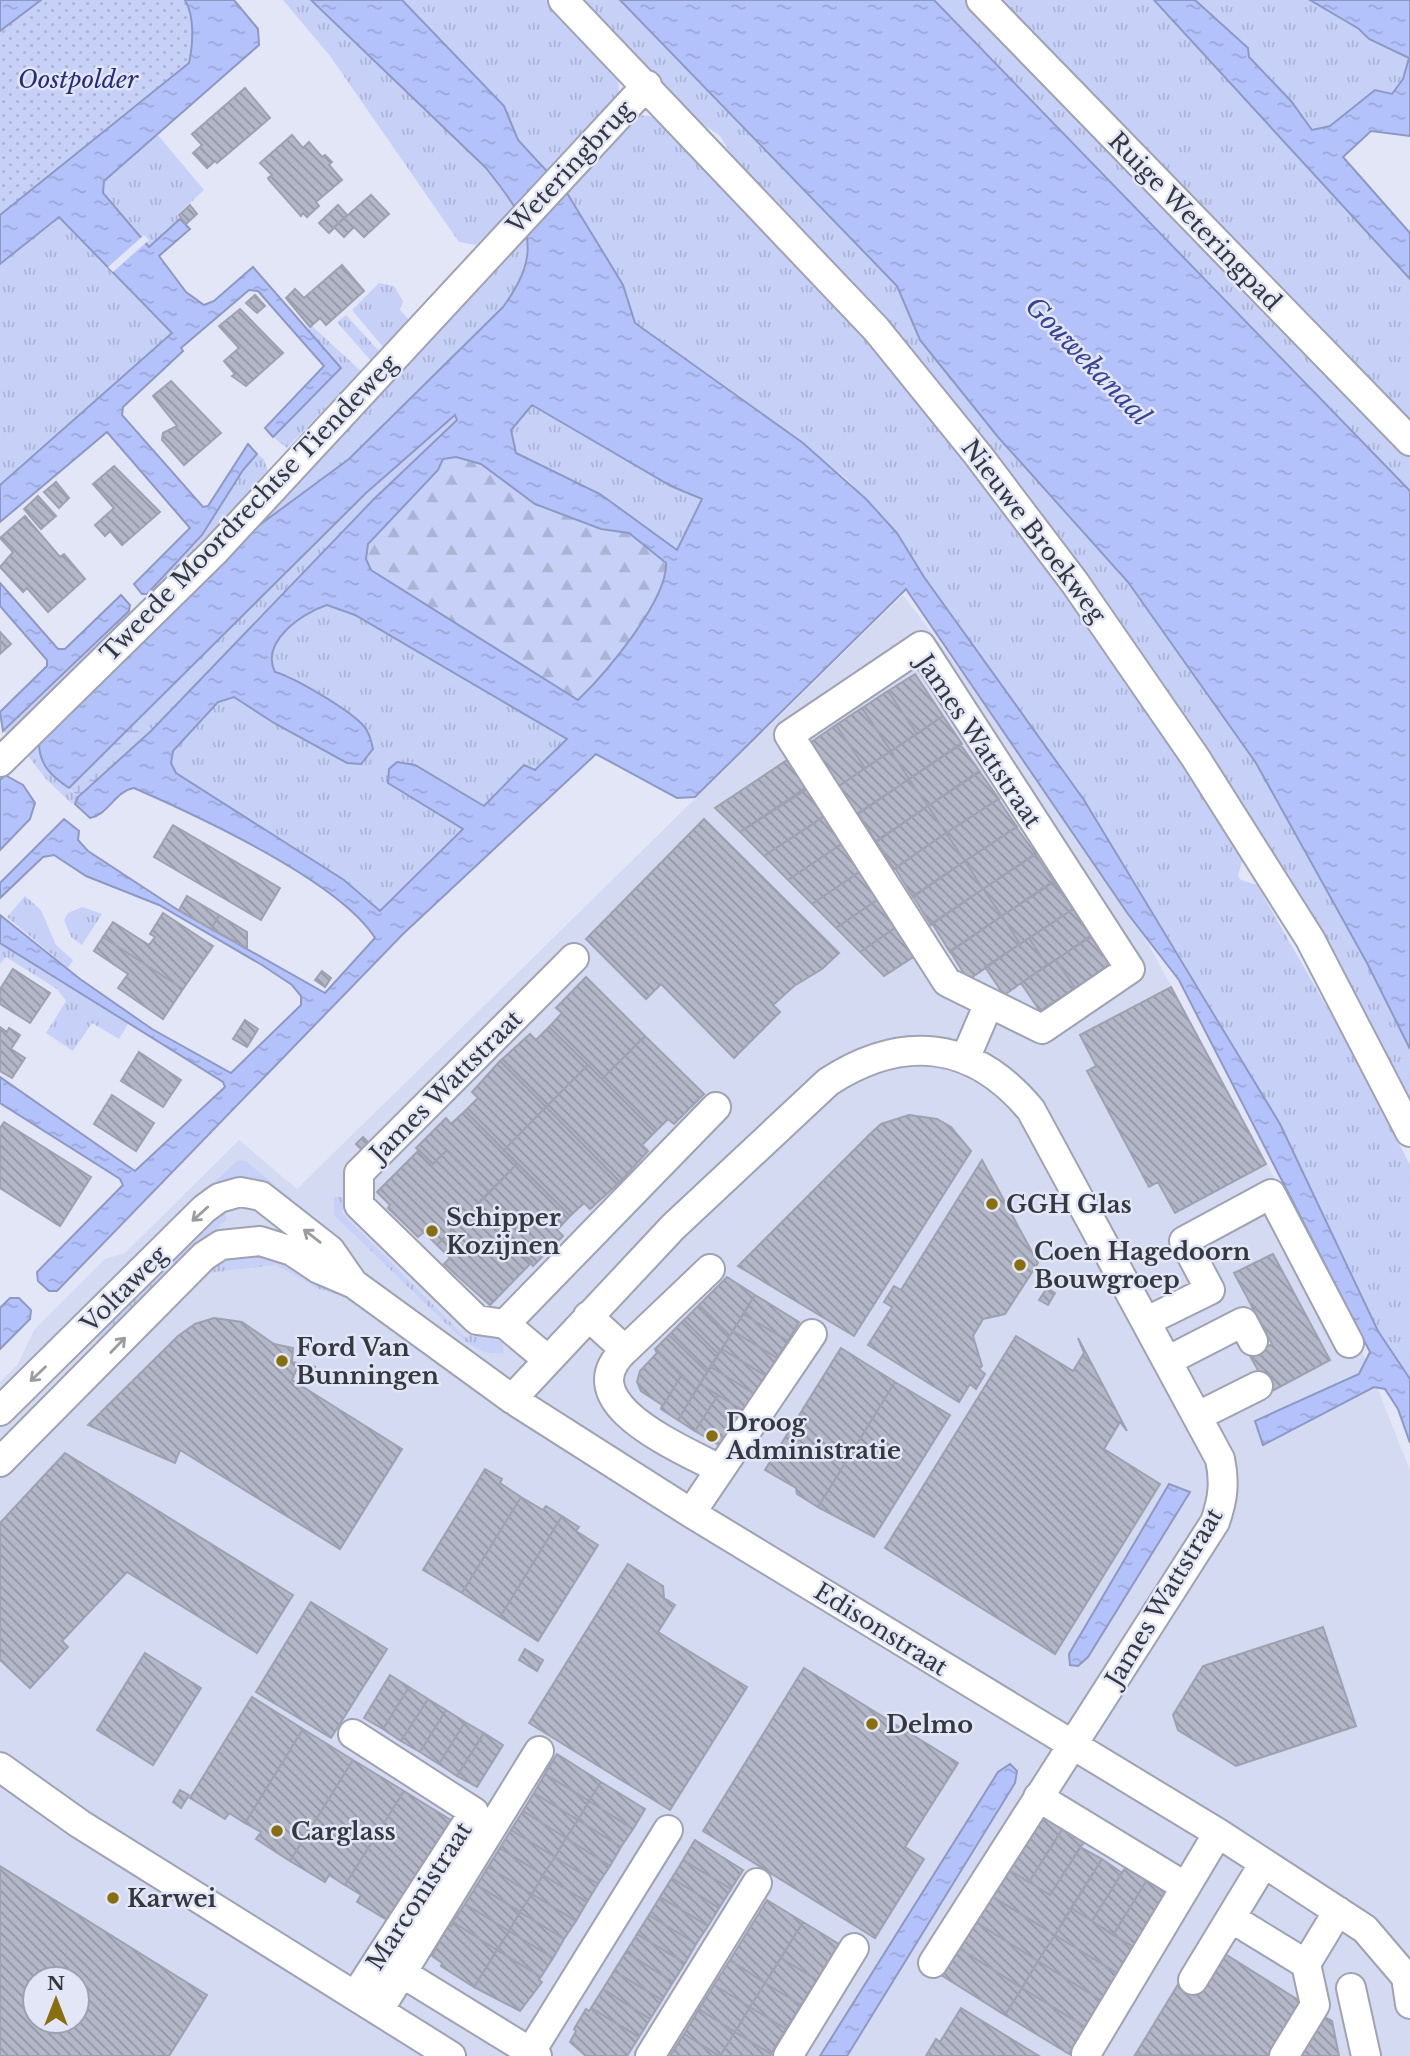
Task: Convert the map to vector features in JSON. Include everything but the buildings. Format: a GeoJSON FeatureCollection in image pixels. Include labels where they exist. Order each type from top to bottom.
{"type":"FeatureCollection","features":[{"type":"Feature","properties":{"kind":"street","name":"Nieuwe Broekweg"},"geometry":{"type":"LineString","coordinates":[[563,0],[647,85],[876,329],[978,455],[1075,583],[1195,757],[1310,940],[1410,1132]]}},
{"type":"Feature","properties":{"kind":"street","name":"Ruige Weteringpad"},"geometry":{"type":"LineString","coordinates":[[981,0],[1410,441]]}},
{"type":"Feature","properties":{"kind":"street","name":"Weteringbrug"},"geometry":{"type":"LineString","coordinates":[[493,250],[647,85]]}},
{"type":"Feature","properties":{"kind":"street","name":"Tweede Moordrechtse Tiendeweg"},"geometry":{"type":"LineString","coordinates":[[0,762],[215,551],[493,250]]}},
{"type":"Feature","properties":{"kind":"street","name":"James Wattstraat"},"geometry":{"type":"LineString","coordinates":[[920,646],[1130,969],[1042,1029],[989,1003],[947,982],[789,735],[920,646]]}},
{"type":"Feature","properties":{"kind":"street","name":"James Wattstraat"},"geometry":{"type":"LineString","coordinates":[[548,1360],[505,1324],[477,1320],[359,1205],[359,1173],[574,958]]}},
{"type":"Feature","properties":{"kind":"street"},"geometry":{"type":"LineString","coordinates":[[965,1059],[989,1003]]}},
{"type":"Feature","properties":{"kind":"street","name":"James Wattstraat"},"geometry":{"type":"LineString","coordinates":[[512,1399],[673,1227],[828,1083],[854,1065],[880,1055],[907,1051],[939,1053],[965,1059],[991,1071],[1013,1088],[1031,1110],[1198,1416],[1220,1459],[1224,1477],[1223,1499],[1215,1522],[1071,1746]]}},
{"type":"Feature","properties":{"kind":"street"},"geometry":{"type":"LineString","coordinates":[[505,1324],[716,1107]]}},
{"type":"Feature","properties":{"kind":"street","name":"Voltaweg"},"geometry":{"type":"LineString","coordinates":[[0,1411],[204,1209],[219,1198],[240,1192],[261,1196]]}},
{"type":"Feature","properties":{"kind":"street"},"geometry":{"type":"LineString","coordinates":[[1147,1321],[1210,1290],[1184,1241],[1272,1194],[1349,1343]]}},
{"type":"Feature","properties":{"kind":"street","name":"Edisonstraat"},"geometry":{"type":"LineString","coordinates":[[261,1196],[330,1250],[354,1284]]}},
{"type":"Feature","properties":{"kind":"street","name":"Edisonstraat"},"geometry":{"type":"LineString","coordinates":[[243,1241],[260,1241],[284,1248],[354,1284],[512,1399],[691,1513],[1218,1833],[1365,1929],[1409,1986]]}},
{"type":"Feature","properties":{"kind":"street","name":"Voltaweg"},"geometry":{"type":"LineString","coordinates":[[0,1462],[204,1256],[221,1245],[243,1241]]}},
{"type":"Feature","properties":{"kind":"street"},"geometry":{"type":"LineString","coordinates":[[710,1269],[615,1358],[608,1379],[615,1401],[630,1419],[719,1469]]}},
{"type":"Feature","properties":{"kind":"street"},"geometry":{"type":"LineString","coordinates":[[587,1316],[625,1349]]}},
{"type":"Feature","properties":{"kind":"street"},"geometry":{"type":"LineString","coordinates":[[1167,1361],[1243,1322],[1253,1341]]}},
{"type":"Feature","properties":{"kind":"street"},"geometry":{"type":"LineString","coordinates":[[691,1513],[812,1334]]}},
{"type":"Feature","properties":{"kind":"street"},"geometry":{"type":"LineString","coordinates":[[1198,1416],[1258,1386]]}},
{"type":"Feature","properties":{"kind":"street","name":"Marconistraat"},"geometry":{"type":"LineString","coordinates":[[353,1734],[474,1812],[355,1996]]}},
{"type":"Feature","properties":{"kind":"street"},"geometry":{"type":"LineString","coordinates":[[933,1963],[1071,1746]]}},
{"type":"Feature","properties":{"kind":"street","name":"Marconistraat"},"geometry":{"type":"LineString","coordinates":[[379,2010],[539,1751]]}},
{"type":"Feature","properties":{"kind":"street","name":"Marconistraat"},"geometry":{"type":"LineString","coordinates":[[0,1767],[80,1824],[451,2056]]}},
{"type":"Feature","properties":{"kind":"street"},"geometry":{"type":"LineString","coordinates":[[1038,1797],[1185,1887]]}},
{"type":"Feature","properties":{"kind":"street","name":"Marconistraat"},"geometry":{"type":"LineString","coordinates":[[402,1973],[532,2055],[668,1830]]}},
{"type":"Feature","properties":{"kind":"street"},"geometry":{"type":"LineString","coordinates":[[1086,2054],[1218,1833]]}},
{"type":"Feature","properties":{"kind":"street"},"geometry":{"type":"LineString","coordinates":[[1194,1980],[1264,1863]]}},
{"type":"Feature","properties":{"kind":"street"},"geometry":{"type":"LineString","coordinates":[[650,2056],[757,1883]]}},
{"type":"Feature","properties":{"kind":"street"},"geometry":{"type":"LineString","coordinates":[[1284,2056],[1315,2005],[1307,1964],[1338,1911]]}},
{"type":"Feature","properties":{"kind":"street"},"geometry":{"type":"LineString","coordinates":[[1231,1918],[1307,1964]]}},
{"type":"Feature","properties":{"kind":"street"},"geometry":{"type":"LineString","coordinates":[[788,2056],[855,1948]]}},
{"type":"Feature","properties":{"kind":"street"},"geometry":{"type":"LineString","coordinates":[[1351,1988],[1366,2056]]}},
{"type":"Feature","properties":{"kind":"shaded area"},"geometry":{"type":"Polygon","coordinates":[[[903,595],[1102,859],[1255,1140],[1368,1364],[1410,1471],[1410,2056],[0,2056],[0,1382],[18,1364],[34,1330],[105,1259],[125,1253],[239,1140],[297,1189],[903,595]]]}},
{"type":"Feature","properties":{"kind":"green space","name":"Oostpolder"},"geometry":{"type":"Polygon","coordinates":[[[16,0],[199,0],[202,42],[178,100],[0,238],[0,13],[16,0]]]}},
{"type":"Feature","properties":{"kind":"green space"},"geometry":{"type":"Polygon","coordinates":[[[283,0],[311,0],[486,168],[514,207],[476,245],[459,242],[330,56],[283,0]]]}},
{"type":"Feature","properties":{"kind":"green space"},"geometry":{"type":"Polygon","coordinates":[[[402,0],[547,0],[618,74],[619,93],[547,171],[518,140],[503,106],[402,0]]]}},
{"type":"Feature","properties":{"kind":"green space"},"geometry":{"type":"Polygon","coordinates":[[[574,0],[620,0],[897,286],[920,340],[998,437],[1128,582],[1256,763],[1367,963],[1410,1049],[1410,1124],[1237,813],[742,172],[720,136],[680,108],[574,0]]]}},
{"type":"Feature","properties":{"kind":"green space"},"geometry":{"type":"Polygon","coordinates":[[[934,0],[1154,0],[1160,6],[1410,279],[1410,491],[934,0]]]}},
{"type":"Feature","properties":{"kind":"green space"},"geometry":{"type":"Polygon","coordinates":[[[1195,0],[1310,0],[1359,29],[1369,39],[1409,58],[1403,79],[1392,94],[1375,90],[1330,126],[1312,131],[1291,101],[1195,0]]]}},
{"type":"Feature","properties":{"kind":"green space"},"geometry":{"type":"Polygon","coordinates":[[[638,115],[660,117],[843,306],[1006,504],[1150,710],[1243,858],[1238,876],[1241,880],[1257,885],[1337,1025],[1410,1165],[1410,1379],[1378,1331],[1280,1123],[1187,968],[1084,800],[924,577],[897,533],[845,477],[635,323],[623,285],[567,193],[638,115]]]}},
{"type":"Feature","properties":{"kind":"green space"},"geometry":{"type":"Polygon","coordinates":[[[157,134],[204,190],[177,215],[180,219],[149,247],[103,193],[104,181],[157,134]]]}},
{"type":"Feature","properties":{"kind":"green space"},"geometry":{"type":"Polygon","coordinates":[[[59,217],[173,333],[0,485],[0,264],[59,217]]]}},
{"type":"Feature","properties":{"kind":"green space"},"geometry":{"type":"Polygon","coordinates":[[[528,233],[522,272],[503,307],[349,459],[246,536],[59,781],[78,797],[75,804],[71,803],[46,779],[26,753],[528,233]]]}},
{"type":"Feature","properties":{"kind":"green space"},"geometry":{"type":"Polygon","coordinates":[[[379,283],[394,286],[403,301],[400,310],[409,320],[383,347],[352,310],[379,283]]]}},
{"type":"Feature","properties":{"kind":"green space"},"geometry":{"type":"Polygon","coordinates":[[[346,315],[380,352],[371,361],[337,322],[346,315]]]}},
{"type":"Feature","properties":{"kind":"green space"},"geometry":{"type":"Polygon","coordinates":[[[312,326],[361,371],[287,448],[273,437],[341,368],[308,330],[312,326]]]}},
{"type":"Feature","properties":{"kind":"green space"},"geometry":{"type":"Polygon","coordinates":[[[532,404],[671,486],[702,500],[677,551],[600,494],[516,453],[511,430],[532,404]]]}},
{"type":"Feature","properties":{"kind":"green space"},"geometry":{"type":"Polygon","coordinates":[[[455,415],[457,419],[373,500],[151,731],[138,719],[366,493],[455,415]]]}},
{"type":"Feature","properties":{"kind":"green space"},"geometry":{"type":"Polygon","coordinates":[[[257,454],[264,459],[268,471],[218,530],[154,596],[147,594],[202,535],[243,470],[257,454]]]}},
{"type":"Feature","properties":{"kind":"green space"},"geometry":{"type":"Polygon","coordinates":[[[456,457],[480,464],[535,504],[601,529],[629,533],[666,563],[664,578],[646,616],[618,655],[578,700],[371,570],[366,559],[368,544],[438,470],[443,458],[456,457]]]}},
{"type":"Feature","properties":{"kind":"green space"},"geometry":{"type":"Polygon","coordinates":[[[327,605],[355,615],[567,739],[535,771],[524,765],[484,806],[415,765],[390,769],[389,783],[463,828],[381,911],[344,880],[175,773],[171,763],[173,751],[218,702],[235,697],[274,723],[368,757],[373,749],[371,737],[292,677],[276,672],[273,661],[278,640],[286,630],[306,615],[327,605]]]}},
{"type":"Feature","properties":{"kind":"green space"},"geometry":{"type":"Polygon","coordinates":[[[129,611],[130,621],[11,736],[3,732],[129,611]]]}},
{"type":"Feature","properties":{"kind":"green space"},"geometry":{"type":"Polygon","coordinates":[[[138,719],[151,731],[78,797],[69,788],[138,719]]]}},
{"type":"Feature","properties":{"kind":"green space"},"geometry":{"type":"Polygon","coordinates":[[[25,896],[41,910],[56,945],[73,960],[68,968],[7,917],[25,896]]]}},
{"type":"Feature","properties":{"kind":"green space"},"geometry":{"type":"Polygon","coordinates":[[[82,907],[102,914],[82,945],[71,937],[64,920],[68,913],[82,907]]]}},
{"type":"Feature","properties":{"kind":"green space"},"geometry":{"type":"Polygon","coordinates":[[[0,943],[128,1024],[119,1039],[92,1023],[73,1051],[46,1033],[66,1001],[57,989],[6,957],[0,964],[0,943]]]}},
{"type":"Feature","properties":{"kind":"green space"},"geometry":{"type":"Polygon","coordinates":[[[238,1160],[247,1162],[309,1213],[358,1262],[238,1179],[216,1184],[198,1198],[238,1160]]]}},
{"type":"Feature","properties":{"kind":"green space"},"geometry":{"type":"Polygon","coordinates":[[[334,1197],[346,1197],[346,1207],[341,1212],[466,1338],[473,1332],[490,1334],[503,1343],[504,1354],[483,1352],[463,1340],[334,1215],[334,1197]]]}},
{"type":"Feature","properties":{"kind":"green space"},"geometry":{"type":"Polygon","coordinates":[[[225,1213],[227,1219],[107,1341],[102,1341],[93,1331],[211,1219],[225,1213]]]}},
{"type":"Feature","properties":{"kind":"green space"},"geometry":{"type":"Polygon","coordinates":[[[256,1251],[302,1269],[338,1295],[319,1289],[276,1265],[199,1274],[212,1260],[256,1251]]]}},
{"type":"Feature","properties":{"kind":"water"},"geometry":{"type":"Polygon","coordinates":[[[0,0],[41,0],[0,31],[0,0]]]}},
{"type":"Feature","properties":{"kind":"water"},"geometry":{"type":"Polygon","coordinates":[[[185,0],[234,0],[258,29],[259,45],[104,181],[103,193],[149,247],[180,219],[190,229],[159,256],[186,292],[204,305],[214,301],[253,267],[341,368],[273,437],[265,428],[324,366],[258,291],[249,290],[181,348],[183,351],[123,407],[122,415],[203,507],[208,506],[248,444],[257,454],[243,470],[202,535],[147,594],[142,594],[134,584],[190,528],[107,432],[0,522],[0,485],[172,333],[59,217],[0,264],[0,215],[189,63],[192,31],[185,0]]]}},
{"type":"Feature","properties":{"kind":"water"},"geometry":{"type":"Polygon","coordinates":[[[311,0],[402,0],[504,106],[518,140],[567,193],[623,285],[635,323],[803,443],[866,499],[897,533],[924,577],[1084,800],[1280,1124],[1378,1331],[1410,1379],[1410,1443],[1398,1409],[1385,1389],[1374,1387],[1263,1445],[1255,1421],[1359,1374],[1370,1352],[1179,980],[1128,914],[906,589],[695,797],[677,798],[596,754],[403,934],[57,1291],[49,1291],[38,1281],[37,1272],[123,1185],[120,1179],[0,1103],[0,1077],[135,1171],[225,1087],[223,1082],[0,943],[0,915],[80,979],[152,1029],[231,1073],[301,1005],[301,996],[292,985],[262,965],[159,905],[86,876],[54,855],[43,857],[0,898],[0,883],[64,819],[79,831],[78,840],[88,851],[178,910],[325,993],[375,938],[357,916],[331,894],[265,852],[134,788],[127,790],[102,812],[90,818],[75,804],[78,797],[151,731],[373,500],[457,420],[455,415],[366,493],[69,788],[47,769],[41,757],[39,743],[246,535],[349,459],[503,307],[516,286],[528,251],[521,220],[486,168],[311,0]],[[532,405],[511,430],[516,453],[600,494],[677,550],[702,499],[671,486],[532,405]],[[456,457],[443,459],[438,470],[368,544],[366,559],[371,570],[578,700],[618,655],[646,616],[664,578],[666,563],[629,533],[601,529],[535,504],[481,464],[456,457]],[[327,605],[296,622],[278,640],[273,650],[275,672],[321,695],[362,724],[373,749],[361,764],[347,763],[274,723],[234,697],[218,702],[173,751],[171,763],[176,773],[344,880],[380,911],[463,829],[388,783],[389,769],[397,762],[415,765],[484,806],[524,765],[535,770],[567,739],[355,615],[327,605]]]}},
{"type":"Feature","properties":{"kind":"water","name":"Gouwekanaal"},"geometry":{"type":"Polygon","coordinates":[[[620,0],[934,0],[1410,491],[1410,1049],[1367,963],[1256,763],[1128,582],[998,437],[920,340],[897,286],[620,0]]]}},
{"type":"Feature","properties":{"kind":"water"},"geometry":{"type":"Polygon","coordinates":[[[1154,0],[1195,0],[1248,48],[1249,57],[1291,101],[1312,130],[1330,126],[1375,90],[1392,94],[1403,79],[1409,58],[1369,39],[1359,29],[1310,0],[1410,0],[1410,136],[1371,131],[1343,157],[1410,233],[1410,279],[1154,0]]]}},
{"type":"Feature","properties":{"kind":"water"},"geometry":{"type":"Polygon","coordinates":[[[0,583],[58,649],[65,649],[121,595],[130,605],[129,611],[3,731],[0,712],[47,666],[47,660],[0,606],[0,583]]]}},
{"type":"Feature","properties":{"kind":"water"},"geometry":{"type":"Polygon","coordinates":[[[5,775],[23,785],[35,803],[30,819],[0,850],[0,780],[5,775]]]}},
{"type":"Feature","properties":{"kind":"water"},"geometry":{"type":"Polygon","coordinates":[[[10,1298],[19,1298],[31,1310],[30,1319],[0,1349],[0,1308],[10,1298]]]}},
{"type":"Feature","properties":{"kind":"water"},"geometry":{"type":"Polygon","coordinates":[[[1169,1484],[1190,1492],[1088,1657],[1078,1666],[1070,1665],[1069,1654],[1169,1484]]]}},
{"type":"Feature","properties":{"kind":"water"},"geometry":{"type":"Polygon","coordinates":[[[1010,1764],[1017,1771],[1015,1783],[847,2056],[820,2056],[998,1772],[1010,1764]]]}},
{"type":"Feature","properties":{"kind":"pier"},"geometry":{"type":"Polygon","coordinates":[[[144,235],[149,240],[113,272],[108,267],[144,235]]]}},
{"type":"Feature","properties":{"kind":"place","name":"GGH Glas"},"geometry":{"type":"Point","coordinates":[992,1204]}},
{"type":"Feature","properties":{"kind":"place","name":"Schipper Kozijnen"},"geometry":{"type":"Point","coordinates":[432,1231]}},
{"type":"Feature","properties":{"kind":"place","name":"Coen Hagedoorn Bouwgroep"},"geometry":{"type":"Point","coordinates":[1020,1265]}},
{"type":"Feature","properties":{"kind":"place","name":"Ford Van Bunningen"},"geometry":{"type":"Point","coordinates":[282,1361]}},
{"type":"Feature","properties":{"kind":"place","name":"Droog Administratie"},"geometry":{"type":"Point","coordinates":[712,1436]}},
{"type":"Feature","properties":{"kind":"place","name":"Delmo"},"geometry":{"type":"Point","coordinates":[872,1724]}},
{"type":"Feature","properties":{"kind":"place","name":"Carglass"},"geometry":{"type":"Point","coordinates":[277,1831]}},
{"type":"Feature","properties":{"kind":"place","name":"Karwei"},"geometry":{"type":"Point","coordinates":[113,1898]}}]}
